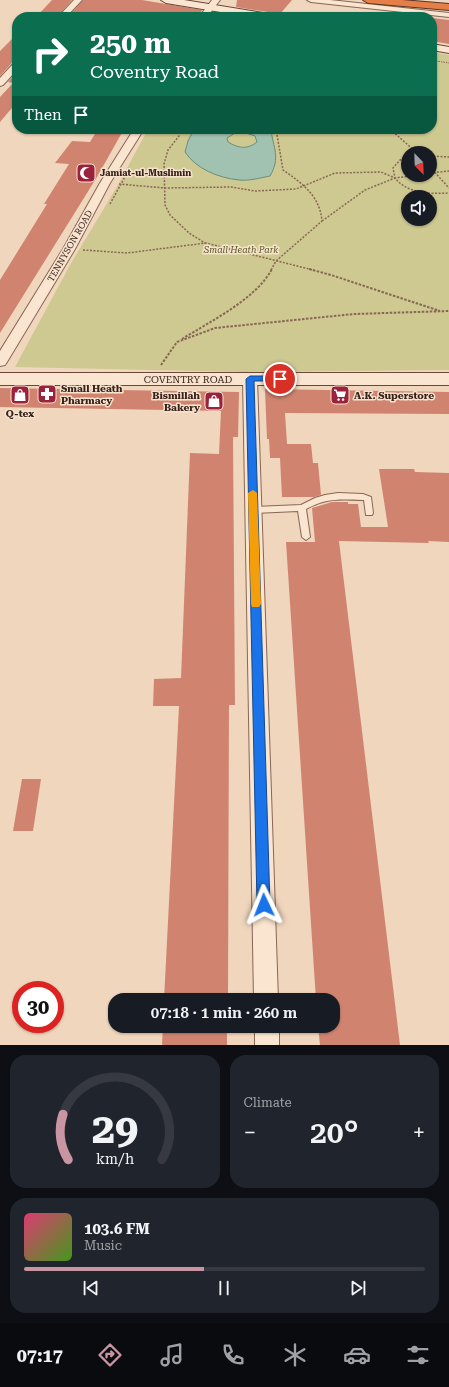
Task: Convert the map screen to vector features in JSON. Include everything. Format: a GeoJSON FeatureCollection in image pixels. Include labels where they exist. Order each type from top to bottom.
{"type":"FeatureCollection","features":[{"type":"Feature","properties":{"kind":"highway"},"geometry":{"type":"LineString","coordinates":[[368,0],[449,7]]}},
{"type":"Feature","properties":{"kind":"highway"},"geometry":{"type":"LineString","coordinates":[[421,0],[449,2]]}},
{"type":"Feature","properties":{"kind":"street"},"geometry":{"type":"LineString","coordinates":[[67,12],[78,0]]}},
{"type":"Feature","properties":{"kind":"street"},"geometry":{"type":"LineString","coordinates":[[166,0],[213,3],[249,12]]}},
{"type":"Feature","properties":{"kind":"street"},"geometry":{"type":"LineString","coordinates":[[311,0],[421,12]]}},
{"type":"Feature","properties":{"kind":"street"},"geometry":{"type":"LineString","coordinates":[[207,12],[213,3]]}},
{"type":"Feature","properties":{"kind":"street"},"geometry":{"type":"LineString","coordinates":[[437,14],[449,15]]}},
{"type":"Feature","properties":{"kind":"street"},"geometry":{"type":"LineString","coordinates":[[437,48],[449,50]]}},
{"type":"Feature","properties":{"kind":"street"},"geometry":{"type":"LineString","coordinates":[[0,83],[12,70]]}},
{"type":"Feature","properties":{"kind":"street","name":"TENNYSON ROAD"},"geometry":{"type":"LineString","coordinates":[[0,362],[69,250],[105,183],[136,134]]}},
{"type":"Feature","properties":{"kind":"street","name":"COVENTRY ROAD"},"geometry":{"type":"LineString","coordinates":[[0,379],[449,379]]}},
{"type":"Feature","properties":{"kind":"street"},"geometry":{"type":"LineString","coordinates":[[250,379],[266,993]]}},
{"type":"Feature","properties":{"kind":"street"},"geometry":{"type":"LineString","coordinates":[[267,1033],[267,1045]]}},
{"type":"Feature","properties":{"kind":"lane"},"geometry":{"type":"LineString","coordinates":[[253,510],[302,508],[316,500],[328,496],[363,497],[368,499],[369,513]]}},
{"type":"Feature","properties":{"kind":"lane"},"geometry":{"type":"LineString","coordinates":[[302,508],[306,537]]}},
{"type":"Feature","properties":{"kind":"path"},"geometry":{"type":"LineString","coordinates":[[437,61],[449,63]]}},
{"type":"Feature","properties":{"kind":"path"},"geometry":{"type":"LineString","coordinates":[[180,134],[168,150],[164,164],[165,205],[170,215],[189,233],[206,243],[331,275],[440,311]]}},
{"type":"Feature","properties":{"kind":"path"},"geometry":{"type":"LineString","coordinates":[[277,134],[283,170],[304,185],[321,209],[322,221]]}},
{"type":"Feature","properties":{"kind":"path"},"geometry":{"type":"LineString","coordinates":[[396,134],[409,146]]}},
{"type":"Feature","properties":{"kind":"path"},"geometry":{"type":"LineString","coordinates":[[437,156],[449,157]]}},
{"type":"Feature","properties":{"kind":"path"},"geometry":{"type":"LineString","coordinates":[[394,178],[393,168],[401,160]]}},
{"type":"Feature","properties":{"kind":"path"},"geometry":{"type":"LineString","coordinates":[[437,173],[449,171]]}},
{"type":"Feature","properties":{"kind":"path"},"geometry":{"type":"LineString","coordinates":[[105,183],[165,188],[231,187],[255,191],[296,189],[335,173],[381,172],[413,190],[436,194],[449,193]]}},
{"type":"Feature","properties":{"kind":"path"},"geometry":{"type":"LineString","coordinates":[[437,174],[449,188]]}},
{"type":"Feature","properties":{"kind":"path"},"geometry":{"type":"LineString","coordinates":[[149,379],[158,370],[177,342],[251,295],[266,280],[276,262],[322,221],[366,190],[394,178],[401,177]]}},
{"type":"Feature","properties":{"kind":"path"},"geometry":{"type":"LineString","coordinates":[[69,250],[127,253],[206,243]]}},
{"type":"Feature","properties":{"kind":"path"},"geometry":{"type":"LineString","coordinates":[[177,342],[215,328],[354,314],[449,311]]}},
{"type":"Feature","properties":{"kind":"green space","name":"Small Heath Park"},"geometry":{"type":"Polygon","coordinates":[[[437,53],[449,55],[449,370],[243,372],[15,367],[70,265],[118,185],[145,134],[437,134],[437,53]]]}},
{"type":"Feature","properties":{"kind":"shaded area"},"geometry":{"type":"Polygon","coordinates":[[[192,134],[233,134],[227,138],[228,142],[239,147],[246,147],[257,142],[255,136],[249,134],[272,134],[276,158],[270,176],[243,180],[231,179],[209,172],[195,163],[185,152],[192,134]]]}},
{"type":"Feature","properties":{"kind":"building"},"geometry":{"type":"Polygon","coordinates":[[[52,0],[72,0],[61,12],[41,12],[52,0]]]}},
{"type":"Feature","properties":{"kind":"building"},"geometry":{"type":"Polygon","coordinates":[[[83,0],[142,0],[202,10],[201,12],[72,12],[83,0]]]}},
{"type":"Feature","properties":{"kind":"building"},"geometry":{"type":"Polygon","coordinates":[[[237,0],[292,0],[282,12],[267,12],[236,7],[237,0]]]}},
{"type":"Feature","properties":{"kind":"building"},"geometry":{"type":"Polygon","coordinates":[[[437,19],[449,20],[449,44],[437,42],[437,19]]]}},
{"type":"Feature","properties":{"kind":"building"},"geometry":{"type":"Polygon","coordinates":[[[12,39],[12,63],[0,76],[0,51],[12,39]]]}},
{"type":"Feature","properties":{"kind":"building"},"geometry":{"type":"Polygon","coordinates":[[[12,78],[12,83],[8,82],[12,78]]]}},
{"type":"Feature","properties":{"kind":"building"},"geometry":{"type":"Polygon","coordinates":[[[12,84],[12,108],[0,122],[0,97],[12,84]]]}},
{"type":"Feature","properties":{"kind":"building"},"geometry":{"type":"Polygon","coordinates":[[[95,134],[121,134],[97,177],[0,333],[0,280],[47,204],[44,204],[69,164],[55,163],[72,141],[90,142],[95,134]]]}},
{"type":"Feature","properties":{"kind":"building"},"geometry":{"type":"Polygon","coordinates":[[[0,388],[239,392],[238,437],[233,437],[235,705],[229,705],[228,993],[164,993],[179,706],[153,706],[154,679],[181,678],[190,453],[219,454],[221,411],[0,407],[0,388]]]}},
{"type":"Feature","properties":{"kind":"building"},"geometry":{"type":"Polygon","coordinates":[[[265,389],[449,392],[449,414],[285,413],[287,444],[311,444],[313,463],[318,463],[321,495],[314,497],[282,497],[280,458],[270,458],[269,439],[267,439],[265,389]]]}},
{"type":"Feature","properties":{"kind":"building"},"geometry":{"type":"Polygon","coordinates":[[[379,469],[414,469],[415,472],[449,473],[449,542],[339,541],[400,1045],[320,1045],[319,1033],[340,1033],[340,993],[316,993],[286,542],[315,542],[312,508],[332,502],[348,502],[348,504],[358,504],[361,527],[388,527],[379,469]]]}},
{"type":"Feature","properties":{"kind":"building"},"geometry":{"type":"Polygon","coordinates":[[[22,779],[41,779],[33,831],[13,831],[22,779]]]}},
{"type":"Feature","properties":{"kind":"building"},"geometry":{"type":"Polygon","coordinates":[[[163,1033],[227,1033],[227,1045],[162,1045],[163,1033]]]}},
{"type":"Feature","properties":{"kind":"slow traffic"},"geometry":{"type":"LineString","coordinates":[[253,493],[256,604]]}},
{"type":"Feature","properties":{"kind":"place","name":"Jamiat-ul-Muslimin"},"geometry":{"type":"Point","coordinates":[86,173]}},
{"type":"Feature","properties":{"kind":"place","name":"Small Heath Pharmacy"},"geometry":{"type":"Point","coordinates":[47,394]}},
{"type":"Feature","properties":{"kind":"place","name":"Q-tex"},"geometry":{"type":"Point","coordinates":[20,395]}},
{"type":"Feature","properties":{"kind":"place","name":"A.K. Superstore"},"geometry":{"type":"Point","coordinates":[340,395]}},
{"type":"Feature","properties":{"kind":"place","name":"Bismillah Bakery"},"geometry":{"type":"Point","coordinates":[214,401]}},
{"type":"Feature","properties":{"kind":"route"},"geometry":{"type":"LineString","coordinates":[[264,905],[250,379],[280,379]]}}]}
